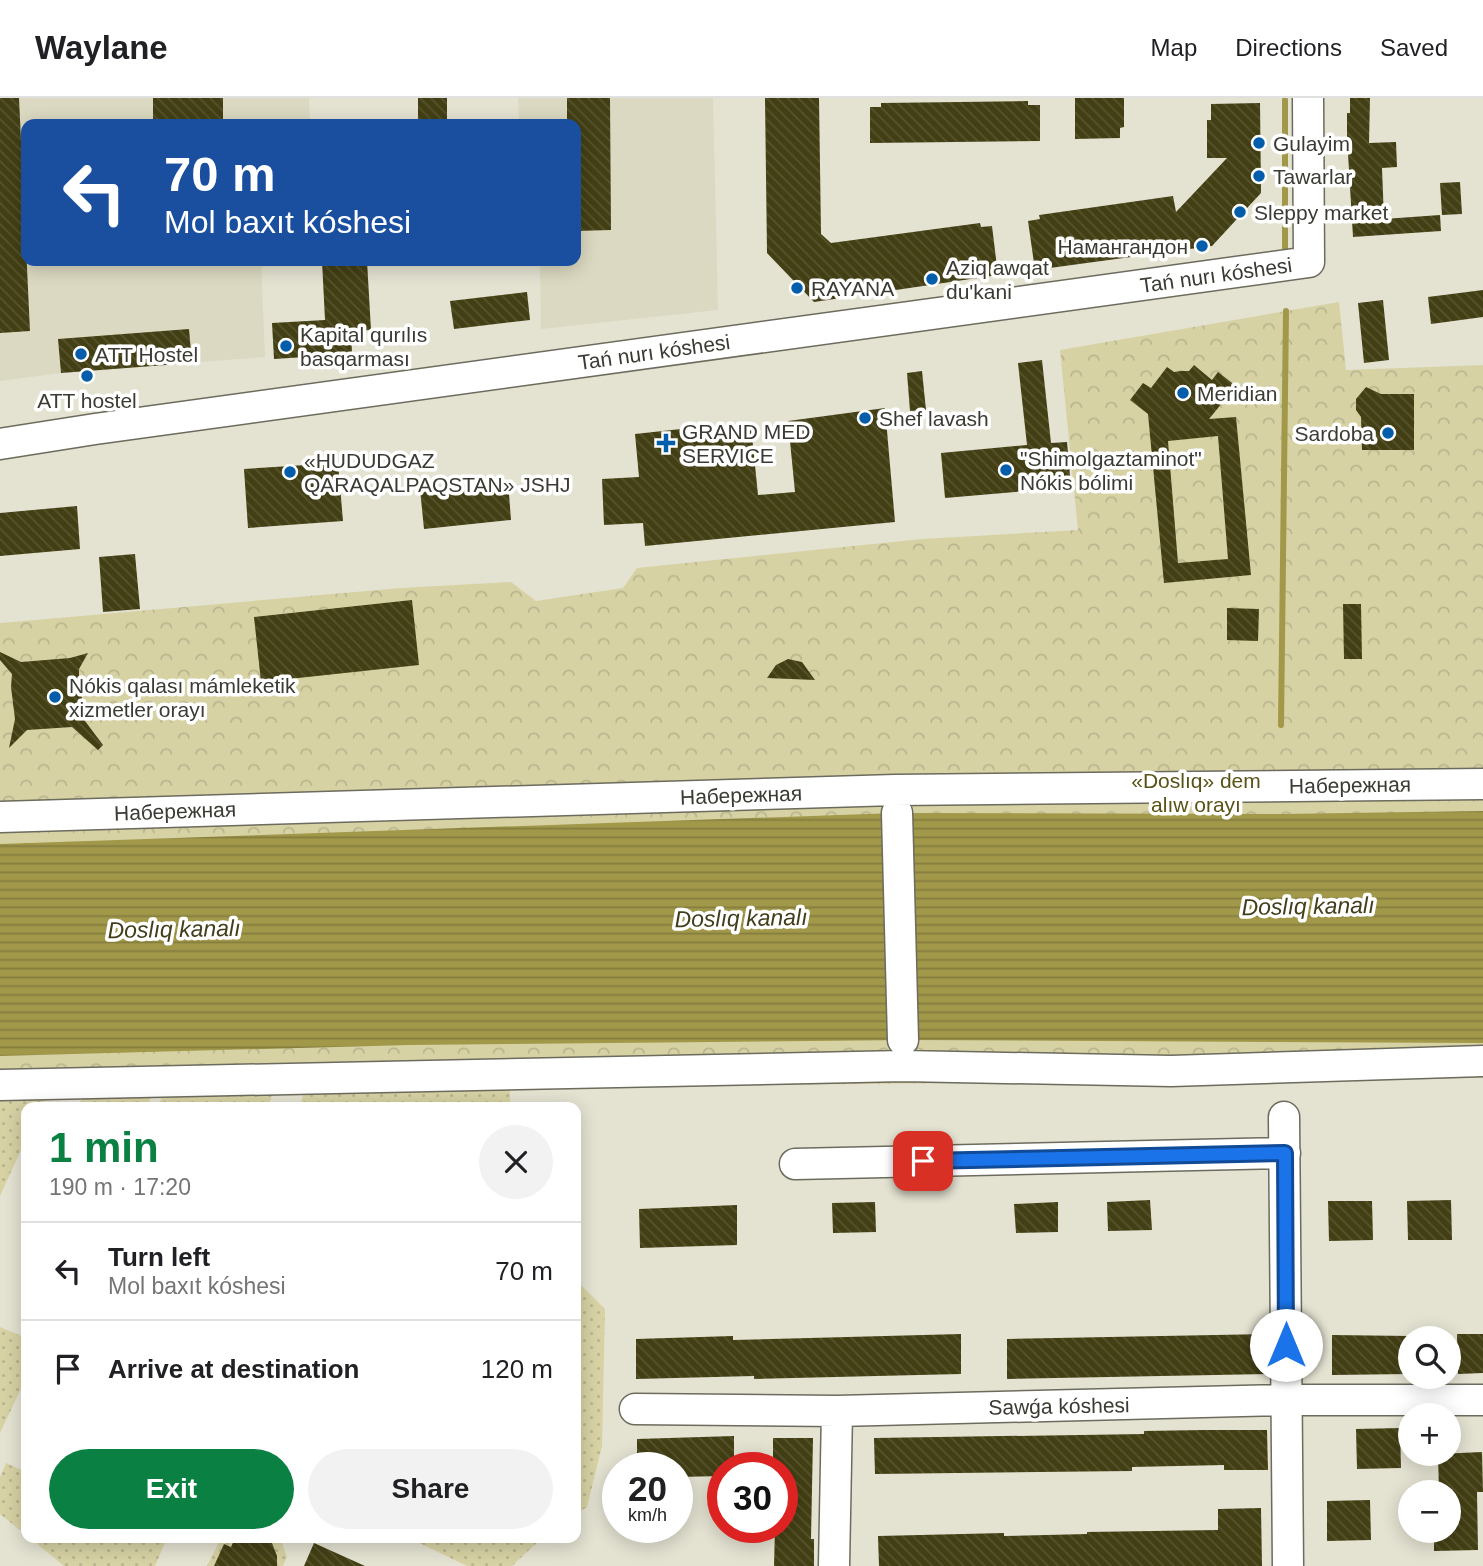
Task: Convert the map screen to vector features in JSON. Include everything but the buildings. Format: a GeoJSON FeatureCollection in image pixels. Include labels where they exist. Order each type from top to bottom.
{"type":"FeatureCollection","features":[{"type":"Feature","properties":{"kind":"street","name":"Tań nurı kóshesi"},"geometry":{"type":"LineString","coordinates":[[0,444],[1309,262],[1308,98]]}},
{"type":"Feature","properties":{"kind":"street","name":"Набережная"},"geometry":{"type":"LineString","coordinates":[[0,817],[895,790],[1483,783]]}},
{"type":"Feature","properties":{"kind":"street"},"geometry":{"type":"LineString","coordinates":[[897,813],[903,1040]]}},
{"type":"Feature","properties":{"kind":"street"},"geometry":{"type":"LineString","coordinates":[[0,1085],[903,1066],[1171,1071],[1483,1061]]}},
{"type":"Feature","properties":{"kind":"street"},"geometry":{"type":"LineString","coordinates":[[1284,1117],[1288,1566]]}},
{"type":"Feature","properties":{"kind":"street"},"geometry":{"type":"LineString","coordinates":[[794,1164],[1285,1153]]}},
{"type":"Feature","properties":{"kind":"street","name":"Sawǵa kóshesi"},"geometry":{"type":"LineString","coordinates":[[635,1409],[837,1411],[1287,1400],[1483,1400]]}},
{"type":"Feature","properties":{"kind":"street"},"geometry":{"type":"LineString","coordinates":[[834,1566],[837,1411]]}},
{"type":"Feature","properties":{"kind":"shaded area"},"geometry":{"type":"Polygon","coordinates":[[[0,98],[309,98],[310,119],[21,119],[21,266],[261,266],[265,357],[61,373],[0,381],[0,98]]]}},
{"type":"Feature","properties":{"kind":"shaded area"},"geometry":{"type":"Polygon","coordinates":[[[518,98],[713,98],[718,310],[541,329],[540,266],[581,266],[581,119],[519,119],[518,98]]]}},
{"type":"Feature","properties":{"kind":"green space","name":"«Doslıq» dem alıw orayı"},"geometry":{"type":"Polygon","coordinates":[[[1339,302],[1346,370],[1483,365],[1483,1078],[757,1085],[524,1082],[0,1093],[0,623],[401,588],[511,582],[536,601],[623,588],[637,568],[922,539],[1078,530],[1060,350],[1339,302]]]}},
{"type":"Feature","properties":{"kind":"green space"},"geometry":{"type":"Polygon","coordinates":[[[510,1082],[510,1102],[301,1102],[304,1089],[510,1082]]]}},
{"type":"Feature","properties":{"kind":"green space"},"geometry":{"type":"Polygon","coordinates":[[[274,1089],[270,1102],[160,1102],[165,1091],[274,1089]]]}},
{"type":"Feature","properties":{"kind":"green space"},"geometry":{"type":"Polygon","coordinates":[[[154,1091],[149,1102],[81,1102],[85,1092],[154,1091]]]}},
{"type":"Feature","properties":{"kind":"green space"},"geometry":{"type":"Polygon","coordinates":[[[0,1093],[48,1093],[44,1102],[21,1102],[21,1150],[0,1196],[0,1093]]]}},
{"type":"Feature","properties":{"kind":"green space"},"geometry":{"type":"Polygon","coordinates":[[[581,1285],[605,1309],[602,1446],[587,1507],[581,1511],[581,1285]]]}},
{"type":"Feature","properties":{"kind":"green space"},"geometry":{"type":"Polygon","coordinates":[[[0,1327],[21,1336],[21,1389],[0,1433],[0,1327]]]}},
{"type":"Feature","properties":{"kind":"green space"},"geometry":{"type":"Polygon","coordinates":[[[6,1463],[21,1470],[21,1531],[0,1514],[0,1477],[6,1463]]]}},
{"type":"Feature","properties":{"kind":"green space"},"geometry":{"type":"Polygon","coordinates":[[[36,1543],[165,1543],[155,1566],[64,1566],[36,1543]]]}},
{"type":"Feature","properties":{"kind":"green space"},"geometry":{"type":"Polygon","coordinates":[[[218,1543],[282,1543],[287,1557],[283,1566],[207,1566],[218,1543]]]}},
{"type":"Feature","properties":{"kind":"green space"},"geometry":{"type":"Polygon","coordinates":[[[419,1543],[537,1543],[512,1566],[467,1566],[419,1543]]]}},
{"type":"Feature","properties":{"kind":"water","name":"Doslıq kanalı"},"geometry":{"type":"Polygon","coordinates":[[[1483,811],[1483,1043],[908,1040],[409,1045],[0,1056],[0,844],[897,813],[1282,814],[1483,811]]]}},
{"type":"Feature","properties":{"kind":"waterway"},"geometry":{"type":"LineString","coordinates":[[1285,100],[1285,251]]}},
{"type":"Feature","properties":{"kind":"waterway"},"geometry":{"type":"LineString","coordinates":[[1281,725],[1286,311]]}},
{"type":"Feature","properties":{"kind":"place","name":"Gulayim"},"geometry":{"type":"Point","coordinates":[1259,143]}},
{"type":"Feature","properties":{"kind":"place","name":"Tawarlar"},"geometry":{"type":"Point","coordinates":[1259,176]}},
{"type":"Feature","properties":{"kind":"place","name":"Sleppy market"},"geometry":{"type":"Point","coordinates":[1240,212]}},
{"type":"Feature","properties":{"kind":"place","name":"Намангандон"},"geometry":{"type":"Point","coordinates":[1202,246]}},
{"type":"Feature","properties":{"kind":"place","name":"Aziq awqat du'kani"},"geometry":{"type":"Point","coordinates":[932,279]}},
{"type":"Feature","properties":{"kind":"place","name":"RAYANA"},"geometry":{"type":"Point","coordinates":[797,288]}},
{"type":"Feature","properties":{"kind":"place","name":"Kapital qurılıs basqarması"},"geometry":{"type":"Point","coordinates":[286,346]}},
{"type":"Feature","properties":{"kind":"place","name":"ATT Hostel"},"geometry":{"type":"Point","coordinates":[81,354]}},
{"type":"Feature","properties":{"kind":"place","name":"ATT hostel"},"geometry":{"type":"Point","coordinates":[87,376]}},
{"type":"Feature","properties":{"kind":"place","name":"Meridian"},"geometry":{"type":"Point","coordinates":[1183,393]}},
{"type":"Feature","properties":{"kind":"place","name":"Shef lavash"},"geometry":{"type":"Point","coordinates":[865,418]}},
{"type":"Feature","properties":{"kind":"place","name":"Sardoba"},"geometry":{"type":"Point","coordinates":[1388,433]}},
{"type":"Feature","properties":{"kind":"place","name":"GRAND MED SERVICE"},"geometry":{"type":"Point","coordinates":[666,443]}},
{"type":"Feature","properties":{"kind":"place","name":"\"Shimolgaztaminot\" Nókis bólimi"},"geometry":{"type":"Point","coordinates":[1006,470]}},
{"type":"Feature","properties":{"kind":"place","name":"«HUDUDGAZ QARAQALPAQSTAN» JSHJ"},"geometry":{"type":"Point","coordinates":[290,472]}},
{"type":"Feature","properties":{"kind":"place","name":"Nókis qalası mámleketik xizmetler orayı"},"geometry":{"type":"Point","coordinates":[55,697]}},
{"type":"Feature","properties":{"kind":"route"},"geometry":{"type":"LineString","coordinates":[[923,1161],[1285,1153],[1286,1345]]}}]}
